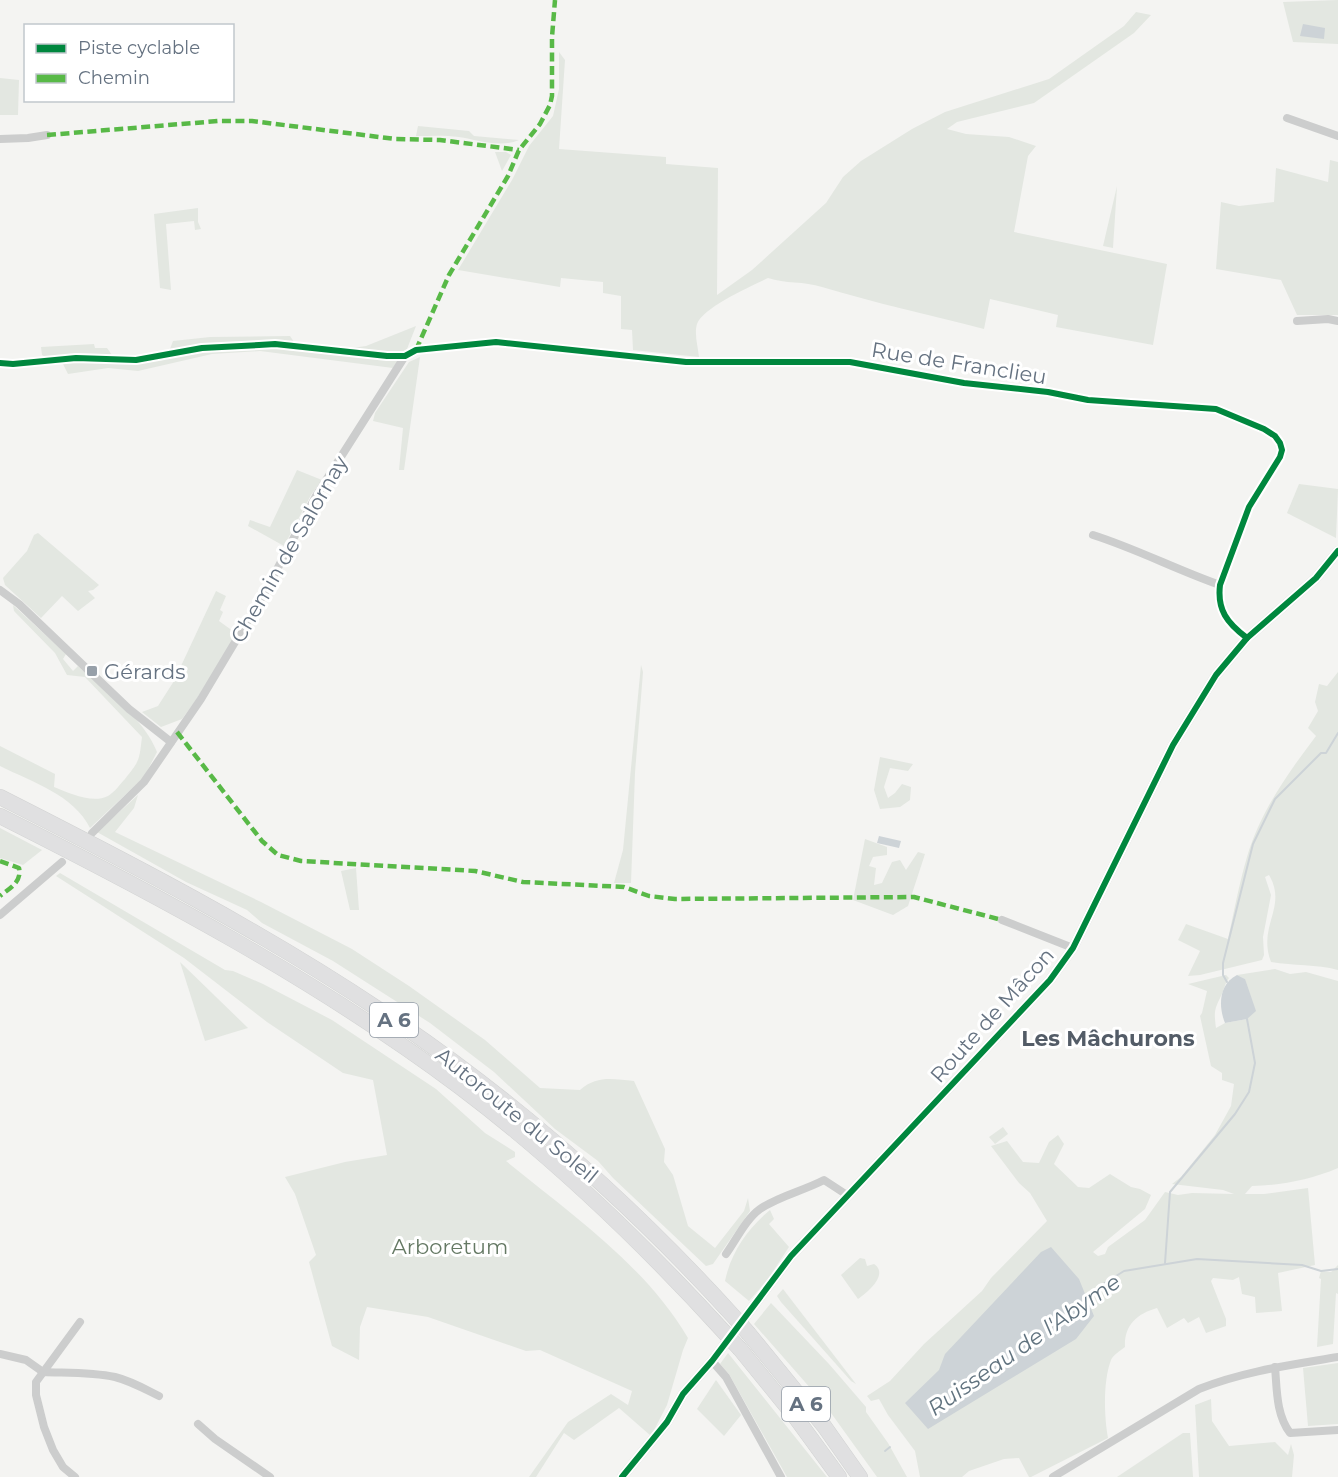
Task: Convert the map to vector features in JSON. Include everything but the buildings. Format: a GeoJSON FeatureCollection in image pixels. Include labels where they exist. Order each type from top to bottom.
{"type":"FeatureCollection","features":[{"type":"Feature","properties":{"kind":"highway","name":"Autoroute du Soleil"},"geometry":{"type":"LineString","coordinates":[[0,797],[140,869],[245,927],[337,982],[424,1041],[508,1103],[572,1157],[652,1231],[736,1329],[818,1419],[860,1477]]}},
{"type":"Feature","properties":{"kind":"highway","name":"Autoroute du Soleil"},"geometry":{"type":"LineString","coordinates":[[0,816],[103,868],[231,938],[330,998],[415,1054],[496,1115],[560,1169],[736,1329],[740,1350],[796,1418],[839,1477]]}},
{"type":"Feature","properties":{"kind":"street"},"geometry":{"type":"LineString","coordinates":[[1287,118],[1338,136]]}},
{"type":"Feature","properties":{"kind":"street"},"geometry":{"type":"LineString","coordinates":[[0,139],[47,135]]}},
{"type":"Feature","properties":{"kind":"street"},"geometry":{"type":"LineString","coordinates":[[1297,321],[1328,319],[1338,321]]}},
{"type":"Feature","properties":{"kind":"street","name":"Rue de Franclieu"},"geometry":{"type":"LineString","coordinates":[[405,356],[416,350],[496,342],[686,362],[850,362],[964,383],[1048,392],[1088,400],[1216,410],[1264,429],[1275,436],[1282,450],[1249,507],[1220,585],[1218,598],[1222,612],[1229,622],[1247,638]]}},
{"type":"Feature","properties":{"kind":"street"},"geometry":{"type":"LineString","coordinates":[[0,363],[13,364],[76,358],[136,360],[202,348],[275,344],[373,356],[405,356]]}},
{"type":"Feature","properties":{"kind":"street","name":"Chemin de Salornay"},"geometry":{"type":"LineString","coordinates":[[92,833],[144,782],[201,699],[265,592],[316,496],[405,356]]}},
{"type":"Feature","properties":{"kind":"street"},"geometry":{"type":"LineString","coordinates":[[1093,535],[1220,585]]}},
{"type":"Feature","properties":{"kind":"street","name":"Route de Mâcon"},"geometry":{"type":"LineString","coordinates":[[622,1477],[667,1422],[683,1394],[712,1361],[791,1256],[1050,980],[1073,948],[1173,745],[1216,675],[1247,638],[1316,578],[1338,551]]}},
{"type":"Feature","properties":{"kind":"street"},"geometry":{"type":"LineString","coordinates":[[0,590],[20,604],[129,709],[171,742]]}},
{"type":"Feature","properties":{"kind":"street"},"geometry":{"type":"LineString","coordinates":[[0,915],[62,862]]}},
{"type":"Feature","properties":{"kind":"street"},"geometry":{"type":"LineString","coordinates":[[1002,920],[1073,948]]}},
{"type":"Feature","properties":{"kind":"street"},"geometry":{"type":"LineString","coordinates":[[726,1254],[759,1210],[783,1197],[824,1180],[847,1195]]}},
{"type":"Feature","properties":{"kind":"street"},"geometry":{"type":"LineString","coordinates":[[75,1477],[63,1467],[53,1450],[44,1427],[36,1395],[36,1382],[80,1322]]}},
{"type":"Feature","properties":{"kind":"street"},"geometry":{"type":"LineString","coordinates":[[0,1353],[26,1360],[43,1372],[116,1377],[159,1396]]}},
{"type":"Feature","properties":{"kind":"street"},"geometry":{"type":"LineString","coordinates":[[1053,1477],[1199,1389],[1221,1380],[1338,1357]]}},
{"type":"Feature","properties":{"kind":"street"},"geometry":{"type":"LineString","coordinates":[[712,1361],[726,1377],[781,1477]]}},
{"type":"Feature","properties":{"kind":"street"},"geometry":{"type":"LineString","coordinates":[[1275,1368],[1280,1414],[1290,1433],[1338,1430]]}},
{"type":"Feature","properties":{"kind":"street"},"geometry":{"type":"LineString","coordinates":[[198,1424],[215,1439],[270,1477]]}},
{"type":"Feature","properties":{"kind":"green space"},"geometry":{"type":"Polygon","coordinates":[[[1338,0],[1338,44],[1293,42],[1283,2],[1338,0]]]}},
{"type":"Feature","properties":{"kind":"green space"},"geometry":{"type":"Polygon","coordinates":[[[1136,12],[1151,15],[1134,33],[1034,103],[957,122],[947,129],[966,134],[1009,137],[1036,146],[1028,156],[1014,232],[1167,264],[1153,345],[1056,327],[1058,315],[990,299],[984,329],[815,285],[768,278],[718,304],[701,317],[696,332],[699,357],[633,350],[632,330],[621,329],[621,296],[603,293],[603,282],[561,278],[560,287],[458,270],[512,180],[529,146],[553,116],[559,89],[559,52],[565,60],[559,149],[666,157],[666,164],[718,168],[717,295],[752,270],[826,203],[843,177],[861,161],[912,129],[945,112],[1049,79],[1124,26],[1136,12]]]}},
{"type":"Feature","properties":{"kind":"green space"},"geometry":{"type":"Polygon","coordinates":[[[0,78],[19,80],[18,115],[0,115],[0,78]]]}},
{"type":"Feature","properties":{"kind":"green space"},"geometry":{"type":"Polygon","coordinates":[[[418,126],[469,131],[474,136],[519,140],[497,143],[454,136],[416,136],[418,126]]]}},
{"type":"Feature","properties":{"kind":"green space"},"geometry":{"type":"Polygon","coordinates":[[[495,152],[506,152],[511,155],[502,171],[495,152]]]}},
{"type":"Feature","properties":{"kind":"green space"},"geometry":{"type":"Polygon","coordinates":[[[1330,160],[1338,162],[1338,315],[1297,315],[1281,280],[1216,269],[1221,202],[1239,206],[1274,202],[1276,168],[1328,182],[1330,160]]]}},
{"type":"Feature","properties":{"kind":"green space"},"geometry":{"type":"Polygon","coordinates":[[[1117,186],[1113,248],[1103,246],[1117,186]]]}},
{"type":"Feature","properties":{"kind":"green space"},"geometry":{"type":"Polygon","coordinates":[[[198,208],[198,222],[201,229],[195,230],[194,221],[166,224],[171,290],[160,288],[154,214],[198,208]]]}},
{"type":"Feature","properties":{"kind":"green space"},"geometry":{"type":"Polygon","coordinates":[[[416,326],[407,349],[400,353],[352,348],[366,346],[416,326]]]}},
{"type":"Feature","properties":{"kind":"green space"},"geometry":{"type":"Polygon","coordinates":[[[290,336],[294,342],[232,342],[170,349],[173,341],[210,337],[290,336]]]}},
{"type":"Feature","properties":{"kind":"green space"},"geometry":{"type":"Polygon","coordinates":[[[94,344],[95,348],[107,348],[112,355],[48,358],[42,355],[41,347],[94,344]]]}},
{"type":"Feature","properties":{"kind":"green space"},"geometry":{"type":"Polygon","coordinates":[[[260,347],[374,359],[399,359],[393,368],[260,351],[212,354],[138,371],[108,368],[68,374],[63,364],[82,362],[136,364],[203,351],[260,347]]]}},
{"type":"Feature","properties":{"kind":"green space"},"geometry":{"type":"Polygon","coordinates":[[[420,357],[404,470],[399,470],[403,428],[373,421],[375,413],[409,362],[420,357]]]}},
{"type":"Feature","properties":{"kind":"green space"},"geometry":{"type":"Polygon","coordinates":[[[297,470],[322,480],[311,495],[284,546],[248,526],[250,520],[270,527],[297,470]]]}},
{"type":"Feature","properties":{"kind":"green space"},"geometry":{"type":"Polygon","coordinates":[[[1299,484],[1338,489],[1336,538],[1287,513],[1299,484]]]}},
{"type":"Feature","properties":{"kind":"green space"},"geometry":{"type":"Polygon","coordinates":[[[38,533],[99,585],[88,591],[95,598],[78,611],[62,596],[41,618],[5,585],[3,578],[27,551],[34,535],[38,533]]]}},
{"type":"Feature","properties":{"kind":"green space"},"geometry":{"type":"Polygon","coordinates":[[[216,591],[226,596],[220,610],[223,612],[219,621],[237,634],[182,719],[161,727],[142,712],[158,706],[174,681],[216,591]]]}},
{"type":"Feature","properties":{"kind":"green space"},"geometry":{"type":"Polygon","coordinates":[[[13,605],[66,654],[63,659],[73,671],[78,666],[133,716],[157,752],[144,777],[90,828],[74,807],[63,798],[0,766],[0,746],[55,774],[54,787],[81,797],[95,799],[111,794],[130,773],[138,760],[142,737],[85,677],[67,675],[55,653],[14,611],[13,605]]]}},
{"type":"Feature","properties":{"kind":"green space"},"geometry":{"type":"Polygon","coordinates":[[[641,665],[643,672],[635,773],[631,883],[614,883],[623,850],[641,665]]]}},
{"type":"Feature","properties":{"kind":"green space"},"geometry":{"type":"Polygon","coordinates":[[[1338,672],[1338,970],[1271,962],[1267,938],[1275,897],[1274,886],[1269,875],[1265,877],[1271,895],[1263,937],[1262,960],[1188,976],[1200,951],[1178,940],[1186,924],[1228,939],[1247,857],[1259,824],[1295,764],[1316,736],[1308,728],[1318,711],[1315,702],[1319,684],[1327,686],[1338,672]]]}},
{"type":"Feature","properties":{"kind":"green space"},"geometry":{"type":"Polygon","coordinates":[[[880,757],[913,764],[908,771],[890,768],[884,787],[888,798],[902,784],[911,787],[910,800],[900,807],[880,809],[874,790],[880,757]]]}},
{"type":"Feature","properties":{"kind":"green space"},"geometry":{"type":"Polygon","coordinates":[[[138,795],[134,808],[115,832],[261,902],[352,949],[485,1040],[540,1088],[580,1090],[599,1080],[634,1081],[665,1149],[664,1162],[673,1175],[688,1226],[715,1248],[744,1211],[748,1198],[750,1211],[713,1264],[706,1266],[598,1161],[555,1129],[494,1072],[430,1023],[333,961],[262,923],[247,910],[186,882],[97,832],[138,795]]]}},
{"type":"Feature","properties":{"kind":"green space"},"geometry":{"type":"Polygon","coordinates":[[[0,828],[42,850],[23,865],[0,858],[0,828]]]}},
{"type":"Feature","properties":{"kind":"green space"},"geometry":{"type":"Polygon","coordinates":[[[865,839],[887,847],[887,855],[873,857],[869,866],[876,868],[874,885],[882,883],[892,862],[900,860],[906,870],[918,852],[925,854],[908,906],[893,915],[853,900],[865,839]]]}},
{"type":"Feature","properties":{"kind":"green space"},"geometry":{"type":"Polygon","coordinates":[[[356,868],[359,910],[350,910],[341,871],[356,868]]]}},
{"type":"Feature","properties":{"kind":"green space","name":"Arboretum"},"geometry":{"type":"Polygon","coordinates":[[[60,873],[225,970],[233,971],[263,984],[332,1020],[436,1089],[485,1133],[515,1152],[515,1157],[506,1161],[581,1221],[629,1264],[651,1287],[688,1338],[667,1405],[651,1436],[619,1408],[574,1440],[564,1433],[536,1477],[529,1477],[568,1422],[611,1394],[628,1405],[632,1391],[540,1350],[526,1351],[428,1317],[367,1307],[360,1327],[359,1360],[332,1346],[309,1262],[316,1255],[295,1194],[285,1177],[345,1162],[387,1155],[373,1080],[343,1073],[267,1022],[184,958],[56,876],[60,873]]]}},
{"type":"Feature","properties":{"kind":"green space"},"geometry":{"type":"Polygon","coordinates":[[[180,962],[248,1028],[205,1041],[180,962]]]}},
{"type":"Feature","properties":{"kind":"green space"},"geometry":{"type":"Polygon","coordinates":[[[1275,969],[1290,974],[1306,972],[1338,981],[1338,1168],[1296,1181],[1252,1186],[1245,1194],[1264,1194],[1308,1188],[1315,1265],[1278,1273],[1282,1311],[1256,1313],[1255,1297],[1242,1294],[1239,1277],[1233,1280],[1213,1278],[1211,1281],[1226,1319],[1226,1326],[1206,1333],[1199,1317],[1188,1323],[1184,1318],[1167,1328],[1157,1308],[1137,1317],[1129,1327],[1125,1347],[1112,1358],[1108,1368],[1105,1399],[1108,1438],[1031,1477],[1019,1458],[1004,1459],[969,1471],[962,1477],[920,1477],[915,1451],[879,1399],[871,1401],[867,1396],[890,1381],[924,1344],[982,1291],[991,1278],[1047,1221],[1030,1193],[1019,1183],[991,1146],[1007,1141],[1023,1162],[1039,1163],[1049,1142],[1058,1135],[1064,1144],[1054,1164],[1078,1187],[1089,1188],[1110,1174],[1131,1187],[1151,1195],[1145,1209],[1093,1252],[1098,1256],[1105,1254],[1108,1247],[1145,1220],[1165,1192],[1178,1195],[1234,1194],[1223,1190],[1172,1184],[1181,1177],[1215,1135],[1231,1106],[1234,1084],[1222,1080],[1222,1073],[1211,1066],[1200,1016],[1207,991],[1188,984],[1226,975],[1229,978],[1216,1008],[1216,1028],[1225,1023],[1247,1019],[1245,979],[1237,975],[1275,969]]]}},
{"type":"Feature","properties":{"kind":"green space"},"geometry":{"type":"Polygon","coordinates":[[[1003,1127],[1008,1134],[995,1144],[989,1137],[1003,1127]]]}},
{"type":"Feature","properties":{"kind":"green space"},"geometry":{"type":"Polygon","coordinates":[[[770,1210],[774,1219],[769,1224],[789,1247],[768,1279],[749,1301],[725,1281],[731,1260],[742,1241],[770,1210]]]}},
{"type":"Feature","properties":{"kind":"green space"},"geometry":{"type":"Polygon","coordinates":[[[860,1258],[865,1259],[867,1266],[874,1264],[879,1273],[875,1283],[858,1299],[841,1275],[860,1258]]]}},
{"type":"Feature","properties":{"kind":"green space"},"geometry":{"type":"Polygon","coordinates":[[[1338,1265],[1338,1294],[1336,1293],[1333,1344],[1317,1347],[1321,1279],[1319,1278],[1321,1271],[1331,1272],[1338,1265]]]}},
{"type":"Feature","properties":{"kind":"green space"},"geometry":{"type":"Polygon","coordinates":[[[783,1289],[856,1384],[781,1302],[777,1296],[783,1289]]]}},
{"type":"Feature","properties":{"kind":"green space"},"geometry":{"type":"Polygon","coordinates":[[[771,1303],[866,1407],[866,1412],[888,1443],[907,1477],[877,1477],[826,1406],[754,1324],[771,1303]]]}},
{"type":"Feature","properties":{"kind":"green space"},"geometry":{"type":"Polygon","coordinates":[[[728,1353],[827,1477],[787,1477],[729,1374],[720,1364],[728,1353]]]}},
{"type":"Feature","properties":{"kind":"green space"},"geometry":{"type":"Polygon","coordinates":[[[1338,1363],[1338,1424],[1308,1426],[1303,1368],[1338,1363]]]}},
{"type":"Feature","properties":{"kind":"green space"},"geometry":{"type":"Polygon","coordinates":[[[716,1380],[741,1415],[724,1436],[697,1409],[716,1380]]]}},
{"type":"Feature","properties":{"kind":"green space"},"geometry":{"type":"Polygon","coordinates":[[[1211,1399],[1212,1421],[1229,1446],[1275,1442],[1288,1455],[1291,1444],[1294,1455],[1292,1477],[1199,1477],[1195,1405],[1211,1399]]]}},
{"type":"Feature","properties":{"kind":"green space"},"geometry":{"type":"Polygon","coordinates":[[[1183,1433],[1190,1433],[1193,1477],[1117,1477],[1183,1433]]]}},
{"type":"Feature","properties":{"kind":"water"},"geometry":{"type":"Polygon","coordinates":[[[1303,24],[1325,28],[1324,39],[1300,36],[1303,24]]]}},
{"type":"Feature","properties":{"kind":"water"},"geometry":{"type":"Polygon","coordinates":[[[879,836],[901,841],[899,848],[877,843],[879,836]]]}},
{"type":"Feature","properties":{"kind":"water"},"geometry":{"type":"Polygon","coordinates":[[[1237,975],[1245,979],[1256,1011],[1247,1019],[1225,1023],[1221,1010],[1223,990],[1237,975]]]}},
{"type":"Feature","properties":{"kind":"water"},"geometry":{"type":"Polygon","coordinates":[[[1051,1247],[1079,1279],[1094,1316],[1076,1339],[928,1429],[905,1403],[939,1370],[945,1354],[1041,1252],[1051,1247]]]}},
{"type":"Feature","properties":{"kind":"waterway"},"geometry":{"type":"LineString","coordinates":[[1227,982],[1223,975],[1223,963],[1253,844],[1275,799],[1321,753],[1326,753],[1338,733]]}},
{"type":"Feature","properties":{"kind":"waterway"},"geometry":{"type":"LineString","coordinates":[[1165,1263],[1170,1192],[1235,1114],[1249,1092],[1255,1063],[1247,1019]]}},
{"type":"Feature","properties":{"kind":"waterway"},"geometry":{"type":"LineString","coordinates":[[1084,1296],[1124,1271],[1197,1259],[1302,1265],[1321,1271],[1338,1269]]}},
{"type":"Feature","properties":{"kind":"waterway","name":"Ruisseau de l'Abyme"},"geometry":{"type":"LineString","coordinates":[[885,1451],[890,1447]]}},
{"type":"Feature","properties":{"kind":"marked path"},"geometry":{"type":"LineString","coordinates":[[416,350],[449,275],[508,176],[519,150],[540,124],[550,105],[555,0]]}},
{"type":"Feature","properties":{"kind":"marked path"},"geometry":{"type":"LineString","coordinates":[[47,135],[218,121],[252,121],[395,139],[440,140],[519,150]]}},
{"type":"Feature","properties":{"kind":"marked path"},"geometry":{"type":"LineString","coordinates":[[177,732],[262,841],[278,855],[301,861],[475,871],[523,882],[624,887],[649,896],[675,899],[914,897],[1002,920]]}},
{"type":"Feature","properties":{"kind":"marked path"},"geometry":{"type":"LineString","coordinates":[[0,861],[19,868],[19,877],[0,896]]}},
{"type":"Feature","properties":{"kind":"cycle path"},"geometry":{"type":"LineString","coordinates":[[0,363],[13,364],[76,358],[136,360],[202,348],[275,344],[405,356],[416,350],[496,342],[686,362],[850,362],[964,383],[1048,392],[1088,400],[1216,409],[1264,429],[1275,436],[1282,450],[1249,507],[1220,585],[1220,602],[1225,615],[1247,638]]}},
{"type":"Feature","properties":{"kind":"cycle path"},"geometry":{"type":"LineString","coordinates":[[622,1477],[667,1422],[683,1394],[712,1361],[791,1256],[1050,980],[1073,948],[1173,745],[1216,675],[1247,638],[1316,578],[1338,551]]}},
{"type":"Feature","properties":{"kind":"place","name":"Gérards"},"geometry":{"type":"Point","coordinates":[92,671]}},
{"type":"Feature","properties":{"kind":"district","name":"Les Mâchurons"},"geometry":{"type":"Point","coordinates":[1108,1038]}}]}
